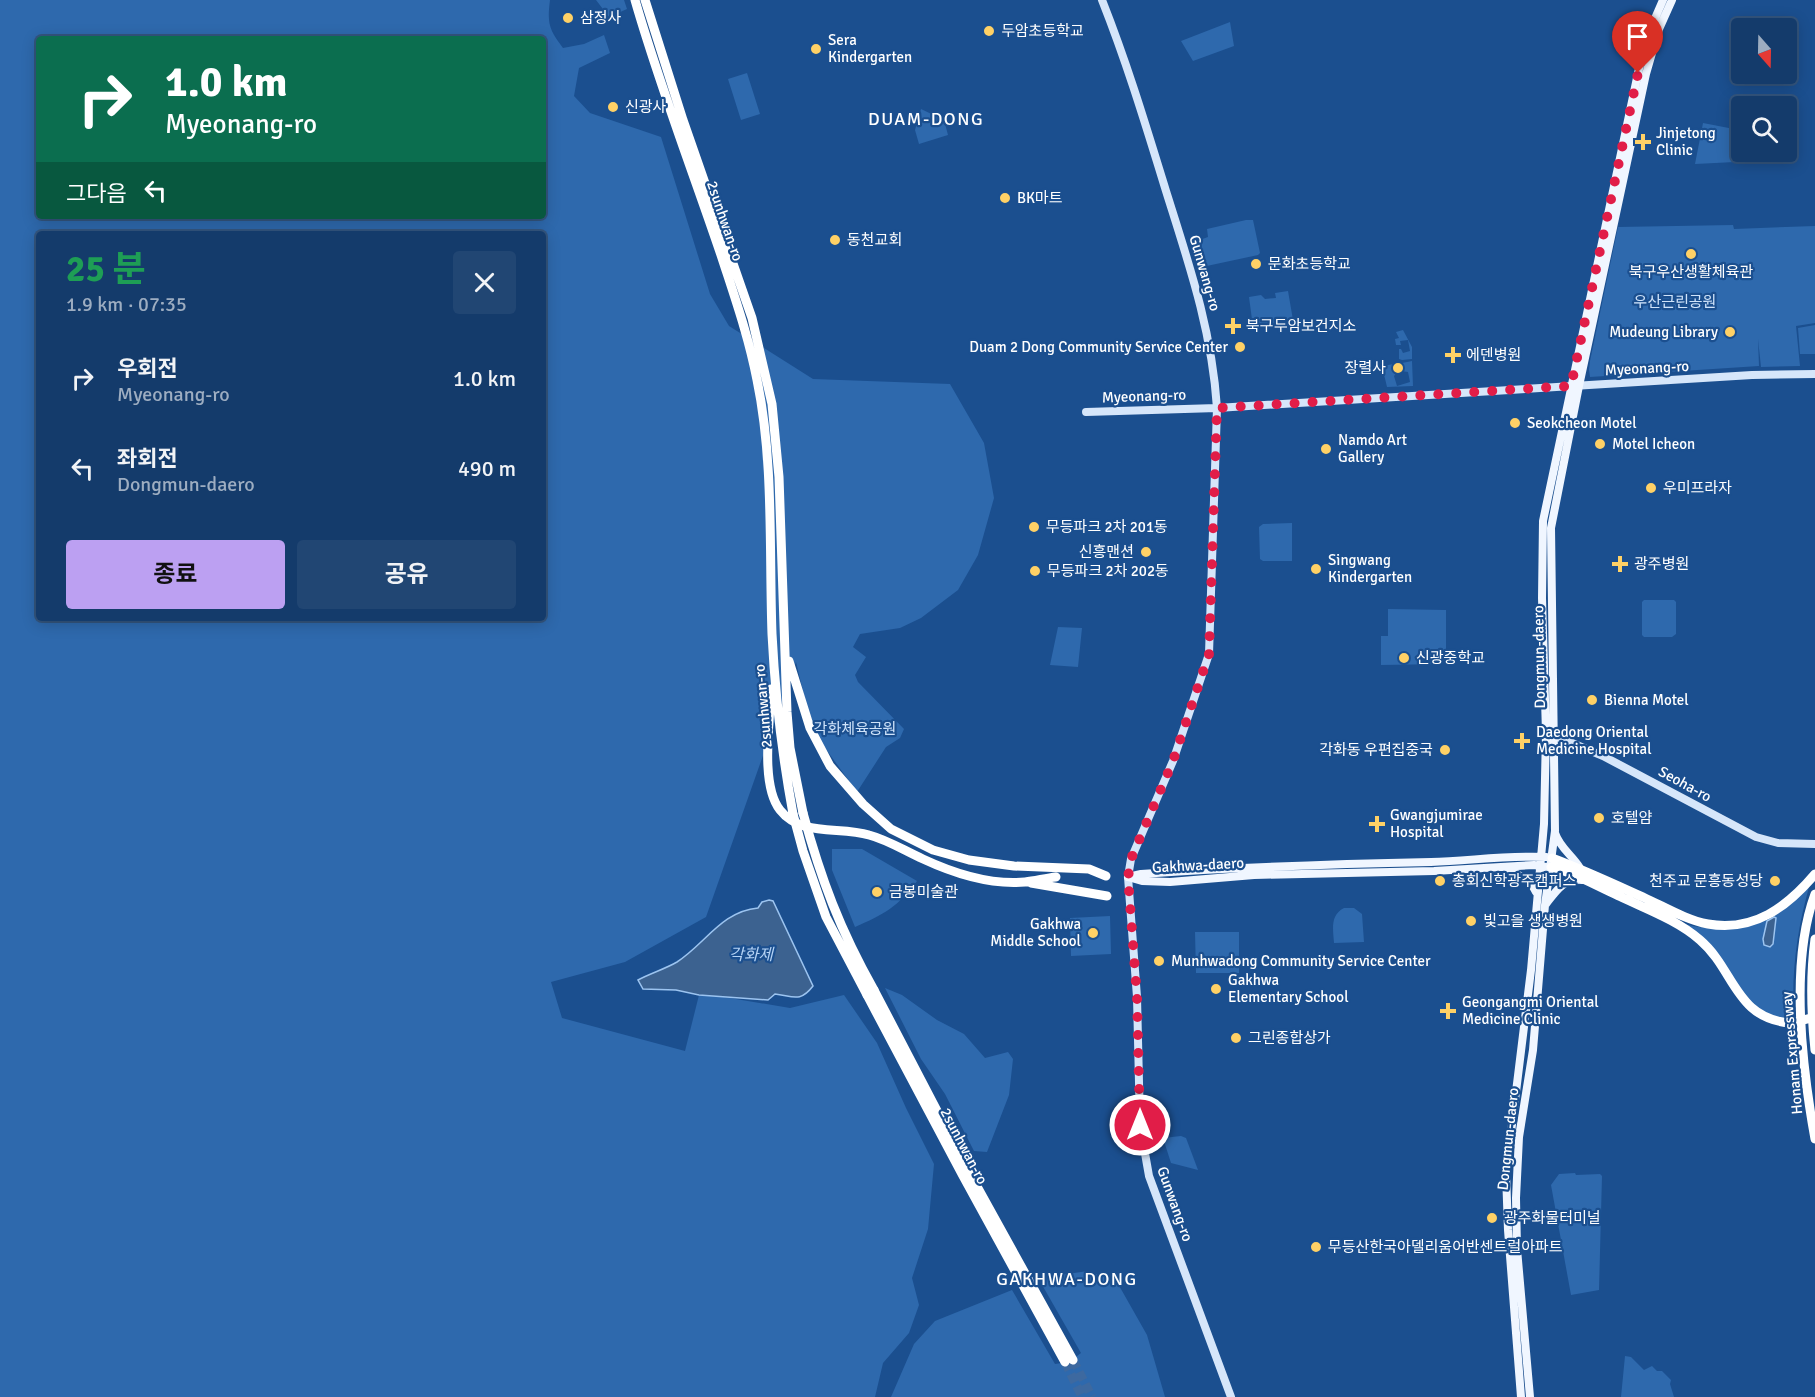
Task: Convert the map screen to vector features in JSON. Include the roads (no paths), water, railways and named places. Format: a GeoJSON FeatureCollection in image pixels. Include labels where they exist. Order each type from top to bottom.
{"type":"FeatureCollection","features":[{"type":"Feature","properties":{"kind":"highway","name":"2sunhwan-ro"},"geometry":{"type":"LineString","coordinates":[[635,0],[645,17],[675,123],[762,355],[772,404],[779,477],[790,748],[803,851],[826,916],[1069,1361]]}},
{"type":"Feature","properties":{"kind":"highway","name":"2sunhwan-ro"},"geometry":{"type":"LineString","coordinates":[[645,0],[645,17]]}},
{"type":"Feature","properties":{"kind":"highway","name":"2sunhwan-ro"},"geometry":{"type":"LineString","coordinates":[[735,284],[762,406],[771,550],[772,633],[782,743],[798,813]]}},
{"type":"Feature","properties":{"kind":"highway"},"geometry":{"type":"LineString","coordinates":[[772,633],[768,780],[774,800],[787,817],[801,825],[816,829],[851,831],[869,835],[962,873],[982,878],[1023,882],[1107,896]]}},
{"type":"Feature","properties":{"kind":"highway"},"geometry":{"type":"LineString","coordinates":[[786,648],[802,706],[817,745],[830,766],[882,823],[906,838],[933,850],[969,860],[1014,866],[1089,869],[1106,876]]}},
{"type":"Feature","properties":{"kind":"highway"},"geometry":{"type":"LineString","coordinates":[[1551,863],[1580,868],[1679,914],[1708,924],[1727,925],[1769,915],[1787,904],[1815,874]]}},
{"type":"Feature","properties":{"kind":"highway"},"geometry":{"type":"LineString","coordinates":[[1551,863],[1679,924],[1700,939],[1713,953],[1736,990],[1754,1011],[1772,1021],[1791,1023],[1815,1017]]}},
{"type":"Feature","properties":{"kind":"highway"},"geometry":{"type":"LineString","coordinates":[[1023,882],[1056,877]]}},
{"type":"Feature","properties":{"kind":"highway","name":"Honam Expressway"},"geometry":{"type":"LineString","coordinates":[[1815,894],[1805,936],[1800,995],[1804,1062],[1815,1139]]}},
{"type":"Feature","properties":{"kind":"highway","name":"Honam Expressway"},"geometry":{"type":"LineString","coordinates":[[1815,939],[1810,996],[1815,1050]]}},
{"type":"Feature","properties":{"kind":"main road","name":"Gunwang-ro"},"geometry":{"type":"LineString","coordinates":[[1102,0],[1125,58],[1200,303],[1212,353],[1217,408],[1209,654],[1173,761],[1131,859],[1128,877],[1137,997],[1140,1125],[1145,1158],[1149,1176],[1232,1397]]}},
{"type":"Feature","properties":{"kind":"main road","name":"Dongmun-daero"},"geometry":{"type":"LineString","coordinates":[[1575,386],[1638,73],[1646,39],[1663,0]]}},
{"type":"Feature","properties":{"kind":"main road","name":"Dongmun-daero"},"geometry":{"type":"LineString","coordinates":[[1530,1397],[1516,1222],[1516,1172],[1519,1137],[1534,1044],[1545,904],[1555,831],[1542,589],[1543,521],[1646,74],[1659,29],[1672,0]]}},
{"type":"Feature","properties":{"kind":"main road","name":"Myeonang-ro"},"geometry":{"type":"LineString","coordinates":[[1086,412],[1217,408],[1742,376],[1815,374]]}},
{"type":"Feature","properties":{"kind":"main road","name":"Dongmun-daero"},"geometry":{"type":"LineString","coordinates":[[1521,1397],[1508,1230],[1506,1173],[1531,970],[1550,734]]}},
{"type":"Feature","properties":{"kind":"main road","name":"Seoha-ro"},"geometry":{"type":"LineString","coordinates":[[1550,734],[1603,756],[1748,833],[1765,840],[1789,844],[1815,844]]}},
{"type":"Feature","properties":{"kind":"main road"},"geometry":{"type":"LineString","coordinates":[[1555,831],[1561,846],[1573,856],[1580,868]]}},
{"type":"Feature","properties":{"kind":"main road"},"geometry":{"type":"LineString","coordinates":[[1527,857],[1533,853],[1543,839]]}},
{"type":"Feature","properties":{"kind":"main road","name":"Gakhwa-daero"},"geometry":{"type":"LineString","coordinates":[[1128,877],[1142,874],[1252,867],[1527,857],[1541,862]]}},
{"type":"Feature","properties":{"kind":"main road","name":"Gakhwa-daero"},"geometry":{"type":"LineString","coordinates":[[1128,877],[1142,881],[1170,882],[1254,875],[1434,872],[1551,863]]}},
{"type":"Feature","properties":{"kind":"main road"},"geometry":{"type":"LineString","coordinates":[[1506,866],[1531,883],[1536,892]]}},
{"type":"Feature","properties":{"kind":"main road"},"geometry":{"type":"LineString","coordinates":[[1545,904],[1558,888],[1570,880],[1585,880]]}},
{"type":"Feature","properties":{"kind":"main road"},"geometry":{"type":"LineString","coordinates":[[1512,1289],[1516,1294],[1519,1310],[1522,1310]]}},
{"type":"Feature","properties":{"kind":"water","name":"각화제"},"geometry":{"type":"Polygon","coordinates":[[[773,901],[813,986],[804,995],[796,997],[775,994],[768,1000],[699,995],[676,990],[643,989],[638,980],[677,962],[714,929],[734,915],[758,908],[762,902],[773,901]]]}},
{"type":"Feature","properties":{"kind":"water"},"geometry":{"type":"Polygon","coordinates":[[[1776,918],[1773,944],[1770,947],[1764,945],[1763,939],[1767,921],[1776,918]]]}},
{"type":"Feature","properties":{"kind":"tunnel"},"geometry":{"type":"LineString","coordinates":[[1073,1360],[1092,1397]]}},
{"type":"Feature","properties":{"kind":"tunnel"},"geometry":{"type":"LineString","coordinates":[[1065,1362],[1082,1397]]}},
{"type":"Feature","properties":{"kind":"place","name":"삼정사"},"geometry":{"type":"Point","coordinates":[568,18]}},
{"type":"Feature","properties":{"kind":"place","name":"두암초등학교"},"geometry":{"type":"Point","coordinates":[989,31]}},
{"type":"Feature","properties":{"kind":"place","name":"Sera Kindergarten"},"geometry":{"type":"Point","coordinates":[816,49]}},
{"type":"Feature","properties":{"kind":"place","name":"신광사"},"geometry":{"type":"Point","coordinates":[613,107]}},
{"type":"Feature","properties":{"kind":"place","name":"Jinjetong Clinic"},"geometry":{"type":"Point","coordinates":[1643,142]}},
{"type":"Feature","properties":{"kind":"place","name":"BK마트"},"geometry":{"type":"Point","coordinates":[1005,198]}},
{"type":"Feature","properties":{"kind":"place","name":"동천교회"},"geometry":{"type":"Point","coordinates":[835,240]}},
{"type":"Feature","properties":{"kind":"place","name":"북구우산생활체육관"},"geometry":{"type":"Point","coordinates":[1691,254]}},
{"type":"Feature","properties":{"kind":"place","name":"문화초등학교"},"geometry":{"type":"Point","coordinates":[1256,264]}},
{"type":"Feature","properties":{"kind":"place","name":"북구두암보건지소"},"geometry":{"type":"Point","coordinates":[1233,326]}},
{"type":"Feature","properties":{"kind":"place","name":"Mudeung Library"},"geometry":{"type":"Point","coordinates":[1730,332]}},
{"type":"Feature","properties":{"kind":"place","name":"Duam 2 Dong Community Service Center"},"geometry":{"type":"Point","coordinates":[1240,347]}},
{"type":"Feature","properties":{"kind":"place","name":"에덴병원"},"geometry":{"type":"Point","coordinates":[1453,355]}},
{"type":"Feature","properties":{"kind":"place","name":"장렬사"},"geometry":{"type":"Point","coordinates":[1398,368]}},
{"type":"Feature","properties":{"kind":"place","name":"Seokcheon Motel"},"geometry":{"type":"Point","coordinates":[1515,423]}},
{"type":"Feature","properties":{"kind":"place","name":"Motel Icheon"},"geometry":{"type":"Point","coordinates":[1600,444]}},
{"type":"Feature","properties":{"kind":"place","name":"Namdo Art Gallery"},"geometry":{"type":"Point","coordinates":[1326,449]}},
{"type":"Feature","properties":{"kind":"place","name":"우미프라자"},"geometry":{"type":"Point","coordinates":[1651,488]}},
{"type":"Feature","properties":{"kind":"place","name":"무등파크 2차 201동"},"geometry":{"type":"Point","coordinates":[1034,527]}},
{"type":"Feature","properties":{"kind":"place","name":"신흥맨션"},"geometry":{"type":"Point","coordinates":[1146,552]}},
{"type":"Feature","properties":{"kind":"place","name":"광주병원"},"geometry":{"type":"Point","coordinates":[1620,564]}},
{"type":"Feature","properties":{"kind":"place","name":"Singwang Kindergarten"},"geometry":{"type":"Point","coordinates":[1316,569]}},
{"type":"Feature","properties":{"kind":"place","name":"무등파크 2차 202동"},"geometry":{"type":"Point","coordinates":[1035,571]}},
{"type":"Feature","properties":{"kind":"place","name":"신광중학교"},"geometry":{"type":"Point","coordinates":[1404,658]}},
{"type":"Feature","properties":{"kind":"place","name":"Bienna Motel"},"geometry":{"type":"Point","coordinates":[1592,700]}},
{"type":"Feature","properties":{"kind":"place","name":"Daedong Oriental Medicine Hospital"},"geometry":{"type":"Point","coordinates":[1522,741]}},
{"type":"Feature","properties":{"kind":"place","name":"각화동 우편집중국"},"geometry":{"type":"Point","coordinates":[1445,750]}},
{"type":"Feature","properties":{"kind":"place","name":"호텔얌"},"geometry":{"type":"Point","coordinates":[1599,818]}},
{"type":"Feature","properties":{"kind":"place","name":"Gwangjumirae Hospital"},"geometry":{"type":"Point","coordinates":[1377,824]}},
{"type":"Feature","properties":{"kind":"place","name":"총회신학광주캠퍼스"},"geometry":{"type":"Point","coordinates":[1440,881]}},
{"type":"Feature","properties":{"kind":"place","name":"천주교 문흥동성당"},"geometry":{"type":"Point","coordinates":[1775,881]}},
{"type":"Feature","properties":{"kind":"place","name":"금봉미술관"},"geometry":{"type":"Point","coordinates":[877,892]}},
{"type":"Feature","properties":{"kind":"place","name":"빛고을 생생병원"},"geometry":{"type":"Point","coordinates":[1471,921]}},
{"type":"Feature","properties":{"kind":"place","name":"Gakhwa Middle School"},"geometry":{"type":"Point","coordinates":[1093,933]}},
{"type":"Feature","properties":{"kind":"place","name":"Munhwadong Community Service Center"},"geometry":{"type":"Point","coordinates":[1159,961]}},
{"type":"Feature","properties":{"kind":"place","name":"Gakhwa Elementary School"},"geometry":{"type":"Point","coordinates":[1216,989]}},
{"type":"Feature","properties":{"kind":"place","name":"Geongangmi Oriental Medicine Clinic"},"geometry":{"type":"Point","coordinates":[1448,1011]}},
{"type":"Feature","properties":{"kind":"place","name":"그린종합상가"},"geometry":{"type":"Point","coordinates":[1236,1038]}},
{"type":"Feature","properties":{"kind":"place","name":"광주화물터미널"},"geometry":{"type":"Point","coordinates":[1492,1218]}},
{"type":"Feature","properties":{"kind":"place","name":"무등산한국아델리움어반센트럴아파트"},"geometry":{"type":"Point","coordinates":[1316,1247]}},
{"type":"Feature","properties":{"kind":"district","name":"DUAM-DONG"},"geometry":{"type":"Point","coordinates":[926,119]}},
{"type":"Feature","properties":{"kind":"district","name":"GAKHWA-DONG"},"geometry":{"type":"Point","coordinates":[1067,1279]}},
{"type":"Feature","properties":{"kind":"park label","name":"우산근린공원"},"geometry":{"type":"Point","coordinates":[1675,302]}},
{"type":"Feature","properties":{"kind":"park label","name":"각화체육공원"},"geometry":{"type":"Point","coordinates":[855,729]}}]}
